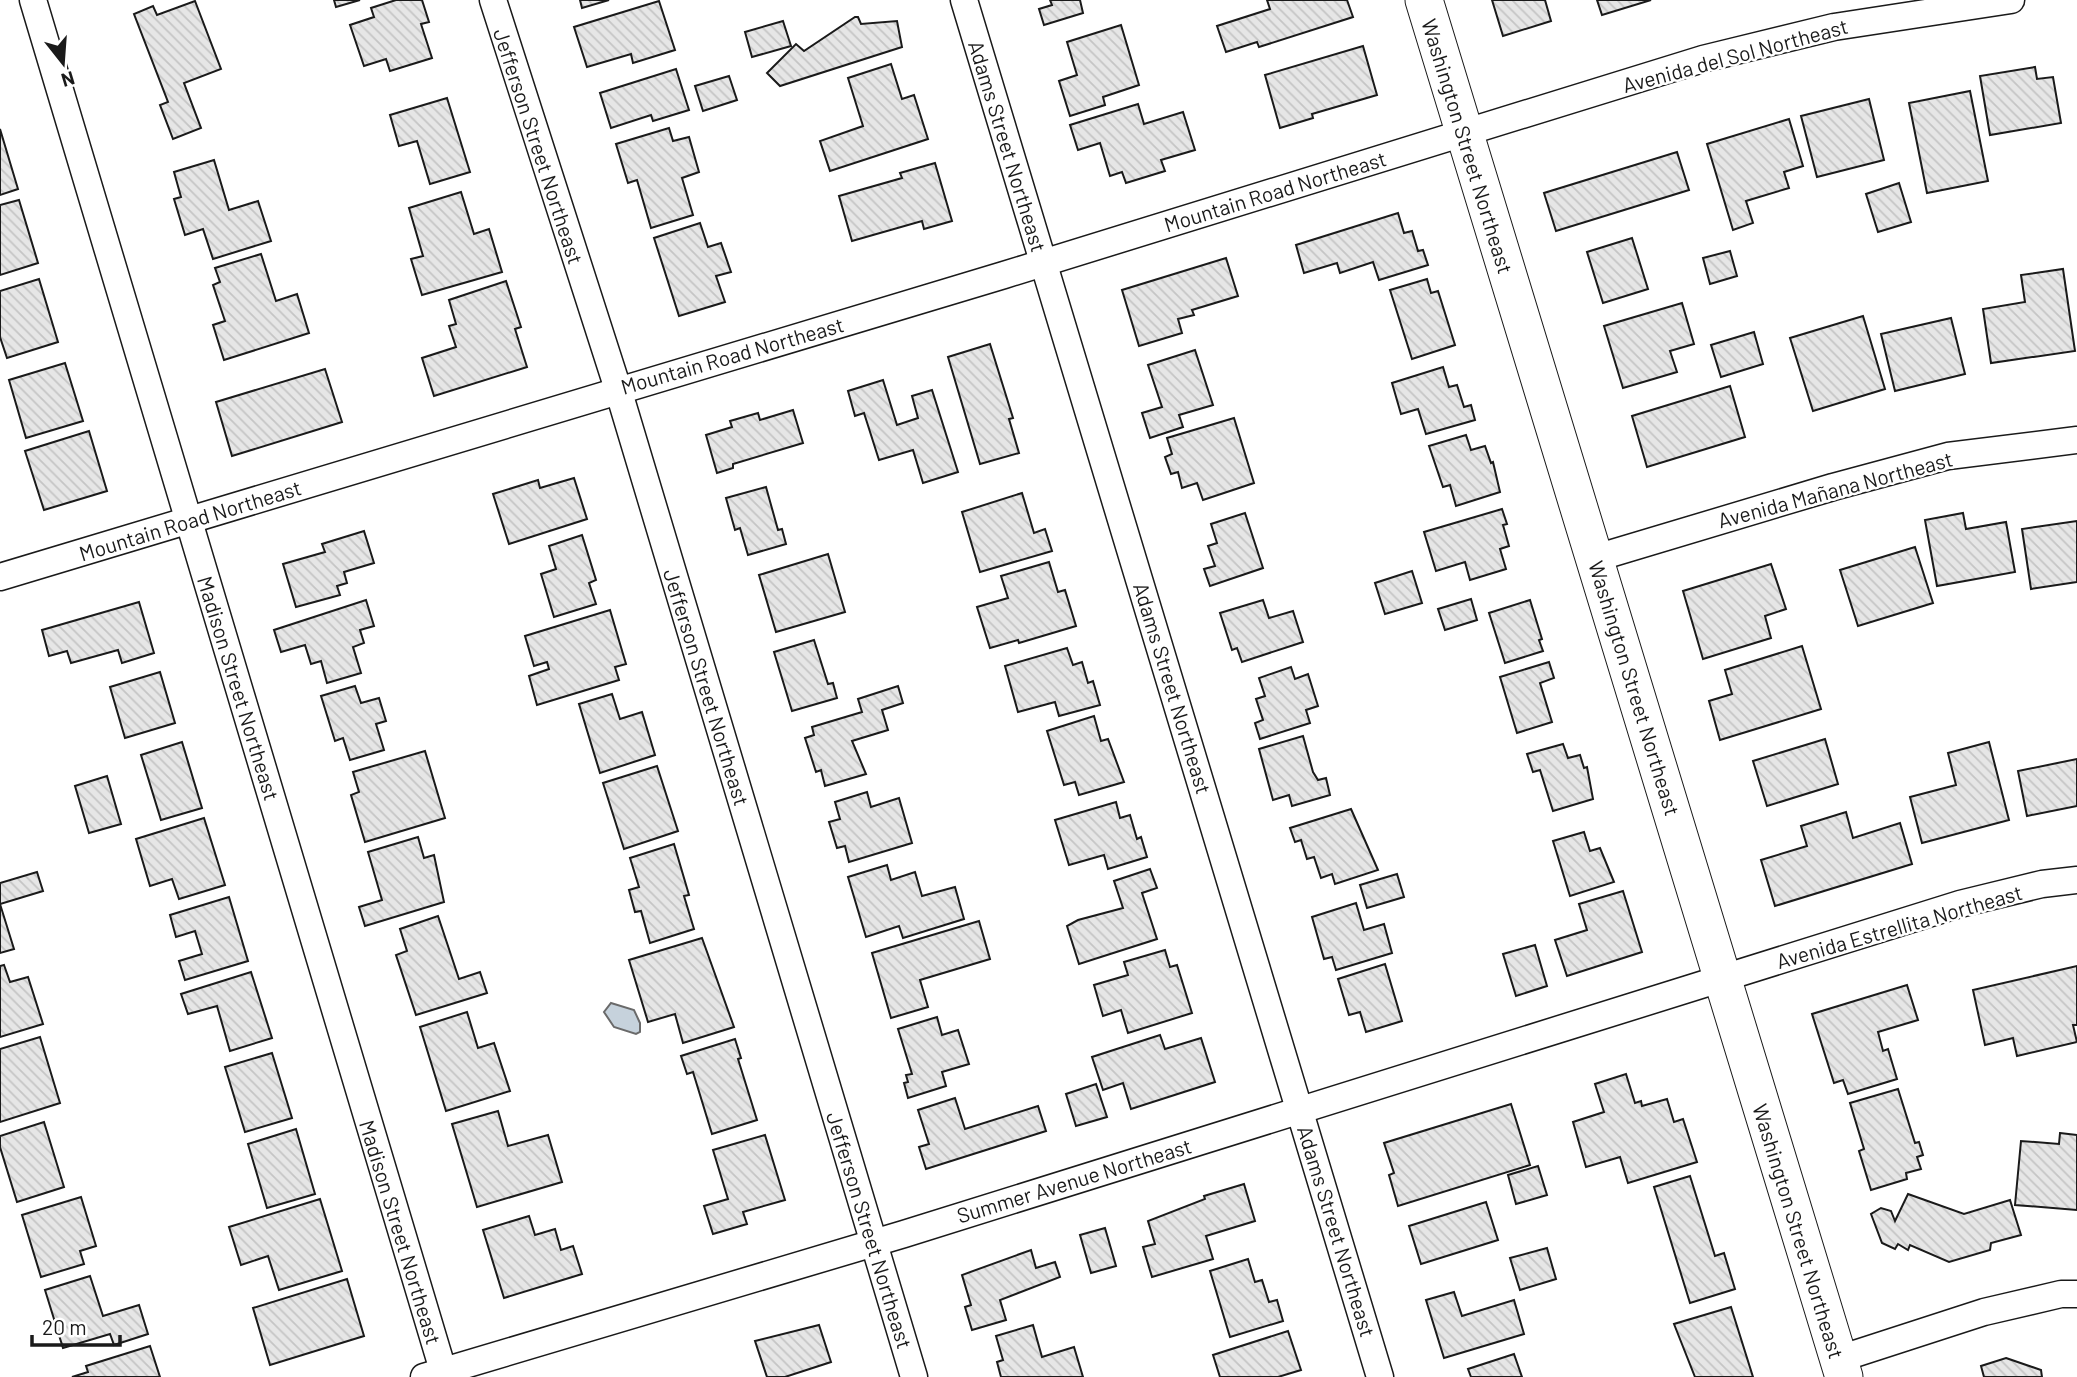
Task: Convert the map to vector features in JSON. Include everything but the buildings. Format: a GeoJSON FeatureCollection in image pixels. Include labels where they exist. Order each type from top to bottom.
{"type":"FeatureCollection","features":[{"type":"Feature","properties":{"kind":"street","name":"Madison Street Northeast"},"geometry":{"type":"LineString","coordinates":[[33,0],[189,520],[437,1375]]}},
{"type":"Feature","properties":{"kind":"street","name":"Jefferson Street Northeast"},"geometry":{"type":"LineString","coordinates":[[493,0],[618,389],[914,1377]]}},
{"type":"Feature","properties":{"kind":"street","name":"Adams Street Northeast"},"geometry":{"type":"LineString","coordinates":[[964,0],[1380,1377]]}},
{"type":"Feature","properties":{"kind":"street","name":"Washington Street Northeast"},"geometry":{"type":"LineString","coordinates":[[1424,0],[1841,1368]]}},
{"type":"Feature","properties":{"kind":"street","name":"Avenida del Sol Northeast"},"geometry":{"type":"LineString","coordinates":[[1464,133],[1703,59],[1821,30],[2011,0]]}},
{"type":"Feature","properties":{"kind":"street","name":"Mountain Road Northeast"},"geometry":{"type":"LineString","coordinates":[[0,577],[1464,133]]}},
{"type":"Feature","properties":{"kind":"street","name":"Avenida Mañana Northeast"},"geometry":{"type":"LineString","coordinates":[[1596,558],[1833,487],[1948,456],[2077,440]]}},
{"type":"Feature","properties":{"kind":"street","name":"Avenida Estrellita Northeast"},"geometry":{"type":"LineString","coordinates":[[1722,979],[1960,904],[2042,884],[2077,880]]}},
{"type":"Feature","properties":{"kind":"street","name":"Summer Avenue Northeast"},"geometry":{"type":"LineString","coordinates":[[437,1375],[873,1243],[1722,979]]}},
{"type":"Feature","properties":{"kind":"street"},"geometry":{"type":"LineString","coordinates":[[1841,1368],[1983,1312],[2061,1294],[2077,1294]]}},
{"type":"Feature","properties":{"kind":"shaded area"},"geometry":{"type":"Polygon","coordinates":[[[611,1003],[634,1010],[640,1023],[640,1032],[636,1034],[614,1027],[604,1012],[611,1003]]]}}]}
